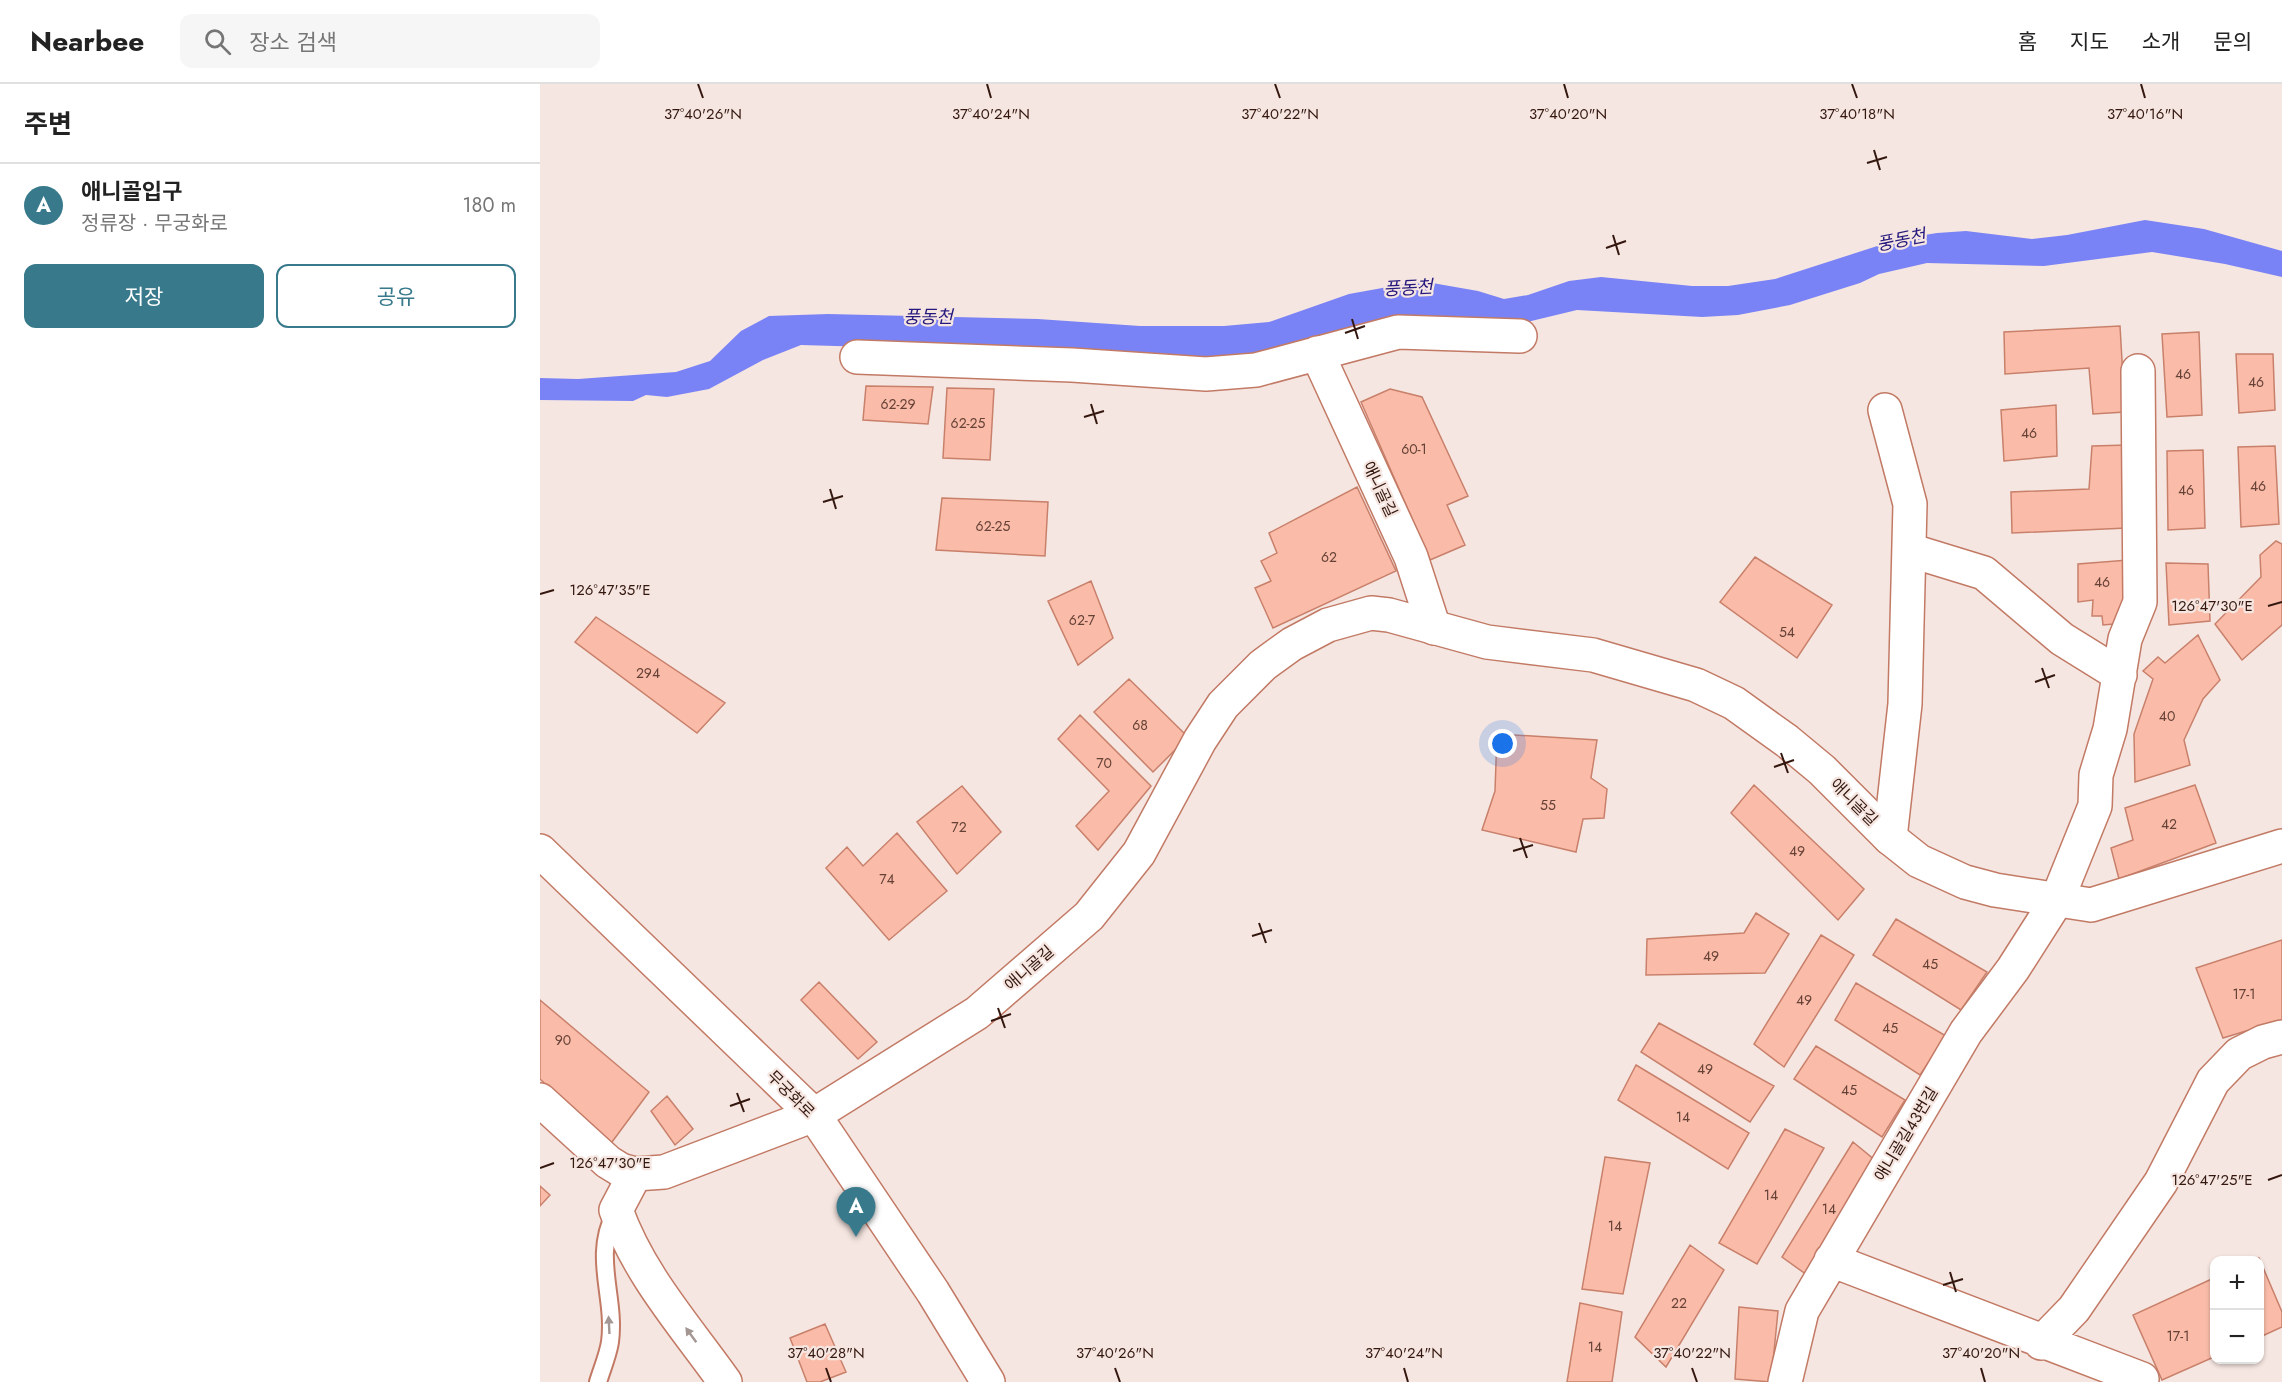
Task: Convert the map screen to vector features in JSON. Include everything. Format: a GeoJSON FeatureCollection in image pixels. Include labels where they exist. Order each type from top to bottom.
{"type":"FeatureCollection","features":[{"type":"Feature","properties":{"kind":"street"},"geometry":{"type":"LineString","coordinates":[[857,357],[1072,365],[1206,374],[1256,370],[1398,332],[1520,336]]}},
{"type":"Feature","properties":{"kind":"street","name":"애니골길"},"geometry":{"type":"LineString","coordinates":[[1317,353],[1411,556],[1434,628]]}},
{"type":"Feature","properties":{"kind":"street","name":"애니골길43번길"},"geometry":{"type":"LineString","coordinates":[[1785,1382],[1802,1311],[1966,1032],[2013,969],[2057,900],[2095,806],[2096,775],[2110,729],[2126,639],[2140,602],[2138,371]]}},
{"type":"Feature","properties":{"kind":"street"},"geometry":{"type":"LineString","coordinates":[[1885,410],[1910,504],[1905,704],[1890,837]]}},
{"type":"Feature","properties":{"kind":"street"},"geometry":{"type":"LineString","coordinates":[[1909,550],[1984,573],[2062,639],[2120,675]]}},
{"type":"Feature","properties":{"kind":"street","name":"애니골길"},"geometry":{"type":"LineString","coordinates":[[540,1100],[608,1162],[634,1174],[664,1172],[814,1115],[977,1013],[1089,916],[1139,854],[1200,740],[1223,705],[1263,665],[1292,644],[1351,617],[1371,613],[1389,615],[1504,646],[1593,655],[1696,685],[1734,703],[1787,741],[1822,770],[1890,837],[1919,861],[1965,882],[2091,905],[2282,846]]}},
{"type":"Feature","properties":{"kind":"street","name":"무궁화로"},"geometry":{"type":"LineString","coordinates":[[540,851],[814,1115],[933,1292],[988,1382]]}},
{"type":"Feature","properties":{"kind":"street"},"geometry":{"type":"LineString","coordinates":[[2041,1342],[2074,1309],[2161,1182],[2214,1081],[2239,1054],[2263,1042],[2282,1037]]}},
{"type":"Feature","properties":{"kind":"street"},"geometry":{"type":"LineString","coordinates":[[634,1174],[616,1210],[640,1264],[726,1382]]}},
{"type":"Feature","properties":{"kind":"street"},"geometry":{"type":"LineString","coordinates":[[1831,1260],[2142,1379]]}},
{"type":"Feature","properties":{"kind":"lane"},"geometry":{"type":"LineString","coordinates":[[598,1382],[610,1341],[603,1259],[608,1227],[616,1210]]}},
{"type":"Feature","properties":{"kind":"water","name":"풍동천"},"geometry":{"type":"Polygon","coordinates":[[[2145,220],[2204,229],[2282,251],[2282,277],[2225,264],[2152,252],[2044,266],[1927,263],[1879,274],[1860,283],[1790,305],[1738,315],[1702,317],[1577,310],[1511,326],[1338,333],[1245,358],[801,345],[763,360],[709,389],[667,397],[646,395],[633,401],[540,400],[540,378],[578,379],[676,372],[710,361],[741,331],[769,316],[828,314],[1038,319],[1140,326],[1224,326],[1269,322],[1349,294],[1421,281],[1478,291],[1504,299],[1528,295],[1569,281],[1601,277],[1692,286],[1728,286],[1775,279],[1899,239],[1966,231],[2032,239],[2067,235],[2145,220]]]}},
{"type":"Feature","properties":{"kind":"building"},"geometry":{"type":"Polygon","coordinates":[[[2120,326],[2125,412],[2093,414],[2089,368],[2005,374],[2004,332],[2120,326]]]}},
{"type":"Feature","properties":{"kind":"building"},"geometry":{"type":"Polygon","coordinates":[[[2199,332],[2202,415],[2167,417],[2162,334],[2199,332]]]}},
{"type":"Feature","properties":{"kind":"building"},"geometry":{"type":"Polygon","coordinates":[[[2236,354],[2273,354],[2275,410],[2239,413],[2236,354]]]}},
{"type":"Feature","properties":{"kind":"building"},"geometry":{"type":"Polygon","coordinates":[[[866,386],[933,387],[928,424],[863,420],[866,386]]]}},
{"type":"Feature","properties":{"kind":"building"},"geometry":{"type":"Polygon","coordinates":[[[947,388],[994,389],[990,460],[943,458],[947,388]]]}},
{"type":"Feature","properties":{"kind":"building"},"geometry":{"type":"Polygon","coordinates":[[[1390,389],[1422,397],[1468,496],[1447,505],[1465,545],[1430,560],[1361,402],[1390,389]]]}},
{"type":"Feature","properties":{"kind":"building"},"geometry":{"type":"Polygon","coordinates":[[[2056,405],[2057,456],[2004,461],[2001,410],[2056,405]]]}},
{"type":"Feature","properties":{"kind":"building"},"geometry":{"type":"Polygon","coordinates":[[[2128,445],[2127,528],[2012,533],[2011,492],[2089,489],[2092,446],[2128,445]]]}},
{"type":"Feature","properties":{"kind":"building"},"geometry":{"type":"Polygon","coordinates":[[[2275,446],[2279,524],[2241,527],[2238,447],[2275,446]]]}},
{"type":"Feature","properties":{"kind":"building"},"geometry":{"type":"Polygon","coordinates":[[[2203,450],[2205,528],[2168,530],[2167,451],[2203,450]]]}},
{"type":"Feature","properties":{"kind":"building"},"geometry":{"type":"Polygon","coordinates":[[[1357,487],[1396,571],[1273,628],[1255,588],[1271,581],[1261,561],[1277,553],[1269,533],[1357,487]]]}},
{"type":"Feature","properties":{"kind":"building"},"geometry":{"type":"Polygon","coordinates":[[[942,498],[1048,502],[1045,556],[936,550],[942,498]]]}},
{"type":"Feature","properties":{"kind":"building"},"geometry":{"type":"Polygon","coordinates":[[[2276,541],[2282,544],[2282,625],[2242,660],[2215,624],[2261,577],[2260,555],[2276,541]]]}},
{"type":"Feature","properties":{"kind":"building"},"geometry":{"type":"Polygon","coordinates":[[[1755,557],[1832,605],[1797,658],[1720,602],[1755,557]]]}},
{"type":"Feature","properties":{"kind":"building"},"geometry":{"type":"Polygon","coordinates":[[[2128,560],[2125,623],[2103,625],[2102,616],[2092,616],[2093,600],[2078,602],[2078,564],[2128,560]]]}},
{"type":"Feature","properties":{"kind":"building"},"geometry":{"type":"Polygon","coordinates":[[[2166,563],[2208,564],[2210,621],[2169,625],[2166,563]]]}},
{"type":"Feature","properties":{"kind":"building"},"geometry":{"type":"Polygon","coordinates":[[[1091,581],[1113,638],[1078,665],[1048,601],[1091,581]]]}},
{"type":"Feature","properties":{"kind":"building"},"geometry":{"type":"Polygon","coordinates":[[[596,617],[725,703],[697,733],[575,642],[596,617]]]}},
{"type":"Feature","properties":{"kind":"building"},"geometry":{"type":"Polygon","coordinates":[[[2198,635],[2220,680],[2203,699],[2184,740],[2190,765],[2135,782],[2134,734],[2153,679],[2143,671],[2158,657],[2165,663],[2198,635]]]}},
{"type":"Feature","properties":{"kind":"building"},"geometry":{"type":"Polygon","coordinates":[[[1129,679],[1188,737],[1153,772],[1094,712],[1129,679]]]}},
{"type":"Feature","properties":{"kind":"building"},"geometry":{"type":"Polygon","coordinates":[[[1080,715],[1151,786],[1098,850],[1076,826],[1109,791],[1058,739],[1080,715]]]}},
{"type":"Feature","properties":{"kind":"building"},"geometry":{"type":"Polygon","coordinates":[[[1497,734],[1597,740],[1591,778],[1607,789],[1604,818],[1583,819],[1576,852],[1482,830],[1495,791],[1497,734]]]}},
{"type":"Feature","properties":{"kind":"building"},"geometry":{"type":"Polygon","coordinates":[[[1754,785],[1864,889],[1838,920],[1731,813],[1754,785]]]}},
{"type":"Feature","properties":{"kind":"building"},"geometry":{"type":"Polygon","coordinates":[[[2195,785],[2216,843],[2119,879],[2111,848],[2133,840],[2125,808],[2195,785]]]}},
{"type":"Feature","properties":{"kind":"building"},"geometry":{"type":"Polygon","coordinates":[[[962,786],[1001,832],[957,874],[917,822],[962,786]]]}},
{"type":"Feature","properties":{"kind":"building"},"geometry":{"type":"Polygon","coordinates":[[[897,833],[947,891],[889,940],[826,868],[847,847],[863,866],[897,833]]]}},
{"type":"Feature","properties":{"kind":"building"},"geometry":{"type":"Polygon","coordinates":[[[1756,913],[1789,934],[1765,973],[1646,975],[1647,939],[1744,933],[1756,913]]]}},
{"type":"Feature","properties":{"kind":"building"},"geometry":{"type":"Polygon","coordinates":[[[1896,919],[1987,972],[1961,1010],[1873,955],[1896,919]]]}},
{"type":"Feature","properties":{"kind":"building"},"geometry":{"type":"Polygon","coordinates":[[[1821,935],[1854,955],[1784,1067],[1754,1044],[1821,935]]]}},
{"type":"Feature","properties":{"kind":"building"},"geometry":{"type":"Polygon","coordinates":[[[2282,940],[2282,1020],[2223,1038],[2196,968],[2282,940]]]}},
{"type":"Feature","properties":{"kind":"building"},"geometry":{"type":"Polygon","coordinates":[[[819,982],[877,1042],[858,1059],[801,1000],[819,982]]]}},
{"type":"Feature","properties":{"kind":"building"},"geometry":{"type":"Polygon","coordinates":[[[1856,983],[1946,1036],[1920,1075],[1835,1020],[1856,983]]]}},
{"type":"Feature","properties":{"kind":"building"},"geometry":{"type":"Polygon","coordinates":[[[540,1000],[649,1092],[609,1146],[540,1079],[540,1000]]]}},
{"type":"Feature","properties":{"kind":"building"},"geometry":{"type":"Polygon","coordinates":[[[1659,1023],[1774,1086],[1750,1122],[1641,1052],[1659,1023]]]}},
{"type":"Feature","properties":{"kind":"building"},"geometry":{"type":"Polygon","coordinates":[[[1816,1046],[1905,1100],[1882,1137],[1794,1079],[1816,1046]]]}},
{"type":"Feature","properties":{"kind":"building"},"geometry":{"type":"Polygon","coordinates":[[[1636,1065],[1749,1133],[1728,1169],[1618,1100],[1636,1065]]]}},
{"type":"Feature","properties":{"kind":"building"},"geometry":{"type":"Polygon","coordinates":[[[667,1096],[693,1129],[675,1145],[651,1111],[667,1096]]]}},
{"type":"Feature","properties":{"kind":"building"},"geometry":{"type":"Polygon","coordinates":[[[1785,1129],[1824,1148],[1757,1264],[1719,1243],[1785,1129]]]}},
{"type":"Feature","properties":{"kind":"building"},"geometry":{"type":"Polygon","coordinates":[[[1853,1142],[1876,1161],[1807,1275],[1782,1257],[1853,1142]]]}},
{"type":"Feature","properties":{"kind":"building"},"geometry":{"type":"Polygon","coordinates":[[[1605,1157],[1650,1163],[1623,1294],[1582,1289],[1605,1157]]]}},
{"type":"Feature","properties":{"kind":"building"},"geometry":{"type":"Polygon","coordinates":[[[540,1186],[550,1195],[540,1206],[540,1186]]]}},
{"type":"Feature","properties":{"kind":"building"},"geometry":{"type":"Polygon","coordinates":[[[1690,1245],[1724,1270],[1666,1367],[1635,1337],[1690,1245]]]}},
{"type":"Feature","properties":{"kind":"building"},"geometry":{"type":"Polygon","coordinates":[[[2264,1269],[2282,1312],[2282,1327],[2264,1335],[2264,1269]]]}},
{"type":"Feature","properties":{"kind":"building"},"geometry":{"type":"Polygon","coordinates":[[[2210,1280],[2210,1359],[2162,1380],[2133,1315],[2210,1280]]]}},
{"type":"Feature","properties":{"kind":"building"},"geometry":{"type":"Polygon","coordinates":[[[1580,1303],[1622,1312],[1612,1382],[1567,1382],[1580,1303]]]}},
{"type":"Feature","properties":{"kind":"building"},"geometry":{"type":"Polygon","coordinates":[[[1739,1307],[1778,1311],[1771,1382],[1735,1379],[1739,1307]]]}},
{"type":"Feature","properties":{"kind":"building"},"geometry":{"type":"Polygon","coordinates":[[[825,1324],[846,1372],[820,1382],[807,1382],[790,1338],[825,1324]]]}},
{"type":"Feature","properties":{"kind":"place","name":"애니골입구"},"geometry":{"type":"Point","coordinates":[856,1237]}}]}
